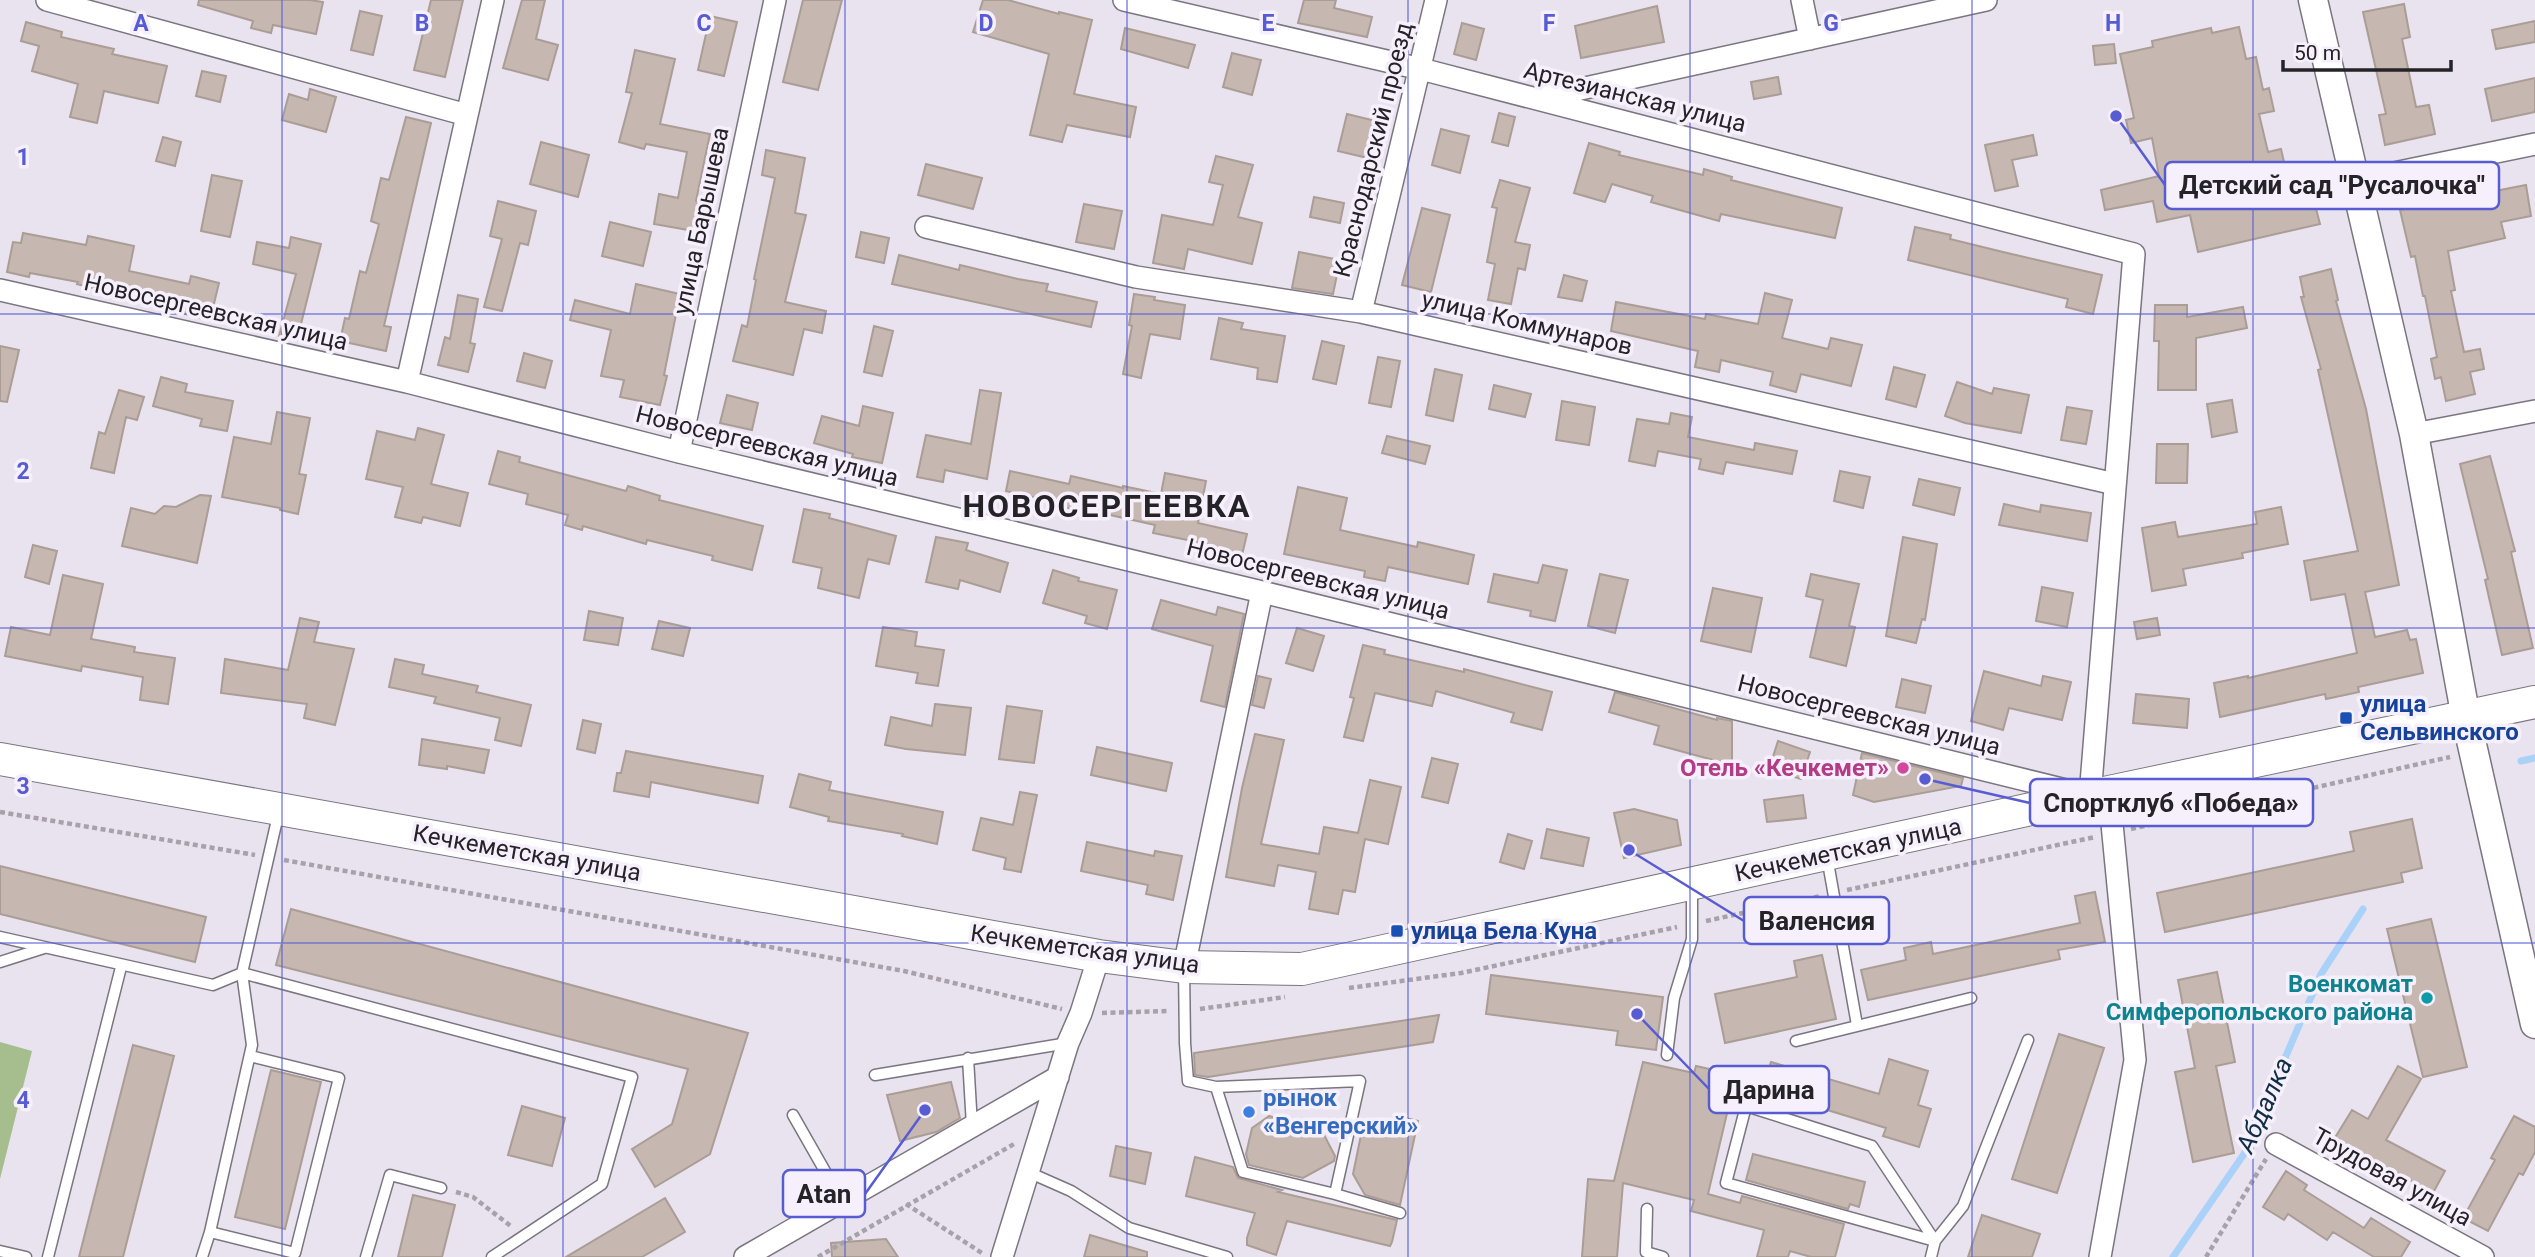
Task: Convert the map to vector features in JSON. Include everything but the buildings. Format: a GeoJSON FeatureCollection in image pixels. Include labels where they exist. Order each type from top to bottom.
{"type":"FeatureCollection","features":[{"type":"Feature","properties":{"kind":"main road","name":"Кечкеметская улица"},"geometry":{"type":"LineString","coordinates":[[0,759],[1099,956],[1184,967],[1301,969],[2535,702]]}},
{"type":"Feature","properties":{"kind":"street"},"geometry":{"type":"LineString","coordinates":[[47,0],[467,115]]}},
{"type":"Feature","properties":{"kind":"street"},"geometry":{"type":"LineString","coordinates":[[407,382],[493,0]]}},
{"type":"Feature","properties":{"kind":"street","name":"улица Барышева"},"geometry":{"type":"LineString","coordinates":[[679,452],[775,0]]}},
{"type":"Feature","properties":{"kind":"street","name":"Артезианская улица"},"geometry":{"type":"LineString","coordinates":[[1124,0],[1421,69],[2131,252],[2135,258],[2115,484]]}},
{"type":"Feature","properties":{"kind":"street","name":"Краснодарский проезд"},"geometry":{"type":"LineString","coordinates":[[1361,312],[1436,0]]}},
{"type":"Feature","properties":{"kind":"street"},"geometry":{"type":"LineString","coordinates":[[1802,0],[1810,39]]}},
{"type":"Feature","properties":{"kind":"street"},"geometry":{"type":"LineString","coordinates":[[1538,99],[1986,0]]}},
{"type":"Feature","properties":{"kind":"street"},"geometry":{"type":"LineString","coordinates":[[2314,0],[2414,435],[2473,752],[2533,1009]]}},
{"type":"Feature","properties":{"kind":"street"},"geometry":{"type":"LineString","coordinates":[[2355,181],[2535,144]]}},
{"type":"Feature","properties":{"kind":"street","name":"улица Коммунаров"},"geometry":{"type":"LineString","coordinates":[[926,227],[1136,277],[1361,312],[2115,484]]}},
{"type":"Feature","properties":{"kind":"street","name":"Новосергеевская улица"},"geometry":{"type":"LineString","coordinates":[[0,290],[407,382],[679,452],[2099,795]]}},
{"type":"Feature","properties":{"kind":"street"},"geometry":{"type":"LineString","coordinates":[[2414,435],[2535,411]]}},
{"type":"Feature","properties":{"kind":"street"},"geometry":{"type":"LineString","coordinates":[[2101,1257],[2134,1060],[2112,833],[2099,795],[2115,484]]}},
{"type":"Feature","properties":{"kind":"street"},"geometry":{"type":"LineString","coordinates":[[1184,967],[1262,592]]}},
{"type":"Feature","properties":{"kind":"street"},"geometry":{"type":"LineString","coordinates":[[1002,1257],[1068,1043],[1081,1013],[1099,956]]}},
{"type":"Feature","properties":{"kind":"street"},"geometry":{"type":"LineString","coordinates":[[745,1257],[1058,1077]]}},
{"type":"Feature","properties":{"kind":"street","name":"Трудовая улица"},"geometry":{"type":"LineString","coordinates":[[2276,1144],[2483,1257]]}},
{"type":"Feature","properties":{"kind":"lane"},"geometry":{"type":"LineString","coordinates":[[202,1257],[252,1045],[242,973],[280,808]]}},
{"type":"Feature","properties":{"kind":"lane"},"geometry":{"type":"LineString","coordinates":[[1827,854],[1857,1025]]}},
{"type":"Feature","properties":{"kind":"lane"},"geometry":{"type":"LineString","coordinates":[[1667,1055],[1674,998],[1688,957],[1692,924],[1692,884]]}},
{"type":"Feature","properties":{"kind":"lane"},"geometry":{"type":"LineString","coordinates":[[0,937],[121,967],[213,985],[242,973],[632,1077],[622,1091],[602,1184],[492,1257]]}},
{"type":"Feature","properties":{"kind":"lane"},"geometry":{"type":"LineString","coordinates":[[0,962],[45,948]]}},
{"type":"Feature","properties":{"kind":"lane"},"geometry":{"type":"LineString","coordinates":[[48,1257],[121,967]]}},
{"type":"Feature","properties":{"kind":"lane"},"geometry":{"type":"LineString","coordinates":[[1184,967],[1188,1081],[1216,1087],[1360,1081],[1335,1194]]}},
{"type":"Feature","properties":{"kind":"lane"},"geometry":{"type":"LineString","coordinates":[[1796,1041],[1971,998]]}},
{"type":"Feature","properties":{"kind":"lane"},"geometry":{"type":"LineString","coordinates":[[1931,1257],[1935,1241],[1963,1206],[2028,1040]]}},
{"type":"Feature","properties":{"kind":"lane"},"geometry":{"type":"LineString","coordinates":[[875,1075],[1068,1043]]}},
{"type":"Feature","properties":{"kind":"lane"},"geometry":{"type":"LineString","coordinates":[[210,1232],[295,1253],[339,1078],[250,1056]]}},
{"type":"Feature","properties":{"kind":"lane"},"geometry":{"type":"LineString","coordinates":[[968,1058],[972,1126]]}},
{"type":"Feature","properties":{"kind":"lane"},"geometry":{"type":"LineString","coordinates":[[1216,1087],[1243,1172],[1400,1213]]}},
{"type":"Feature","properties":{"kind":"lane"},"geometry":{"type":"LineString","coordinates":[[1746,1106],[1872,1146],[1935,1241],[1727,1183],[1746,1106]]}},
{"type":"Feature","properties":{"kind":"lane"},"geometry":{"type":"LineString","coordinates":[[793,1115],[842,1201]]}},
{"type":"Feature","properties":{"kind":"lane"},"geometry":{"type":"LineString","coordinates":[[1028,1172],[1071,1191],[1129,1228],[1227,1257]]}},
{"type":"Feature","properties":{"kind":"lane"},"geometry":{"type":"LineString","coordinates":[[366,1257],[390,1175],[441,1188]]}},
{"type":"Feature","properties":{"kind":"lane"},"geometry":{"type":"LineString","coordinates":[[1647,1209],[1646,1252],[1663,1257]]}},
{"type":"Feature","properties":{"kind":"lane"},"geometry":{"type":"LineString","coordinates":[[0,1251],[26,1257]]}},
{"type":"Feature","properties":{"kind":"path"},"geometry":{"type":"LineString","coordinates":[[1337,990],[1461,973],[2112,833],[2473,752]]}},
{"type":"Feature","properties":{"kind":"path"},"geometry":{"type":"LineString","coordinates":[[0,812],[904,971],[1081,1013],[1184,1011],[1295,996]]}},
{"type":"Feature","properties":{"kind":"path"},"geometry":{"type":"LineString","coordinates":[[818,1257],[1041,1128]]}},
{"type":"Feature","properties":{"kind":"path"},"geometry":{"type":"LineString","coordinates":[[2206,1257],[2276,1144]]}},
{"type":"Feature","properties":{"kind":"path"},"geometry":{"type":"LineString","coordinates":[[441,1188],[473,1196],[506,1221]]}},
{"type":"Feature","properties":{"kind":"path"},"geometry":{"type":"LineString","coordinates":[[906,1205],[988,1257]]}},
{"type":"Feature","properties":{"kind":"green space"},"geometry":{"type":"Polygon","coordinates":[[[0,1042],[32,1051],[0,1179],[0,1042]]]}},
{"type":"Feature","properties":{"kind":"waterway","name":"Абдалка"},"geometry":{"type":"LineString","coordinates":[[2521,761],[2535,758]]}},
{"type":"Feature","properties":{"kind":"waterway","name":"Абдалка"},"geometry":{"type":"LineString","coordinates":[[2173,1257],[2244,1154],[2321,974],[2363,909]]}},
{"type":"Feature","properties":{"kind":"place","name":"Детский сад \"Русалочка\""},"geometry":{"type":"Point","coordinates":[2116,116]}},
{"type":"Feature","properties":{"kind":"place","name":"улица Сельвинского"},"geometry":{"type":"Point","coordinates":[2346,718]}},
{"type":"Feature","properties":{"kind":"place","name":"Отель «Кечкемет»"},"geometry":{"type":"Point","coordinates":[1903,768]}},
{"type":"Feature","properties":{"kind":"place","name":"Спортклуб «Победа»"},"geometry":{"type":"Point","coordinates":[1925,779]}},
{"type":"Feature","properties":{"kind":"place","name":"Валенсия"},"geometry":{"type":"Point","coordinates":[1629,850]}},
{"type":"Feature","properties":{"kind":"place","name":"улица Бела Куна"},"geometry":{"type":"Point","coordinates":[1397,931]}},
{"type":"Feature","properties":{"kind":"place","name":"Военкомат Симферопольского района"},"geometry":{"type":"Point","coordinates":[2427,998]}},
{"type":"Feature","properties":{"kind":"place","name":"Дарина"},"geometry":{"type":"Point","coordinates":[1637,1014]}},
{"type":"Feature","properties":{"kind":"place","name":"Аtan"},"geometry":{"type":"Point","coordinates":[925,1110]}},
{"type":"Feature","properties":{"kind":"place","name":"рынок «Венгерский»"},"geometry":{"type":"Point","coordinates":[1249,1112]}},
{"type":"Feature","properties":{"kind":"district","name":"НОВОСЕРГЕЕВКА"},"geometry":{"type":"Point","coordinates":[1107,506]}}]}
